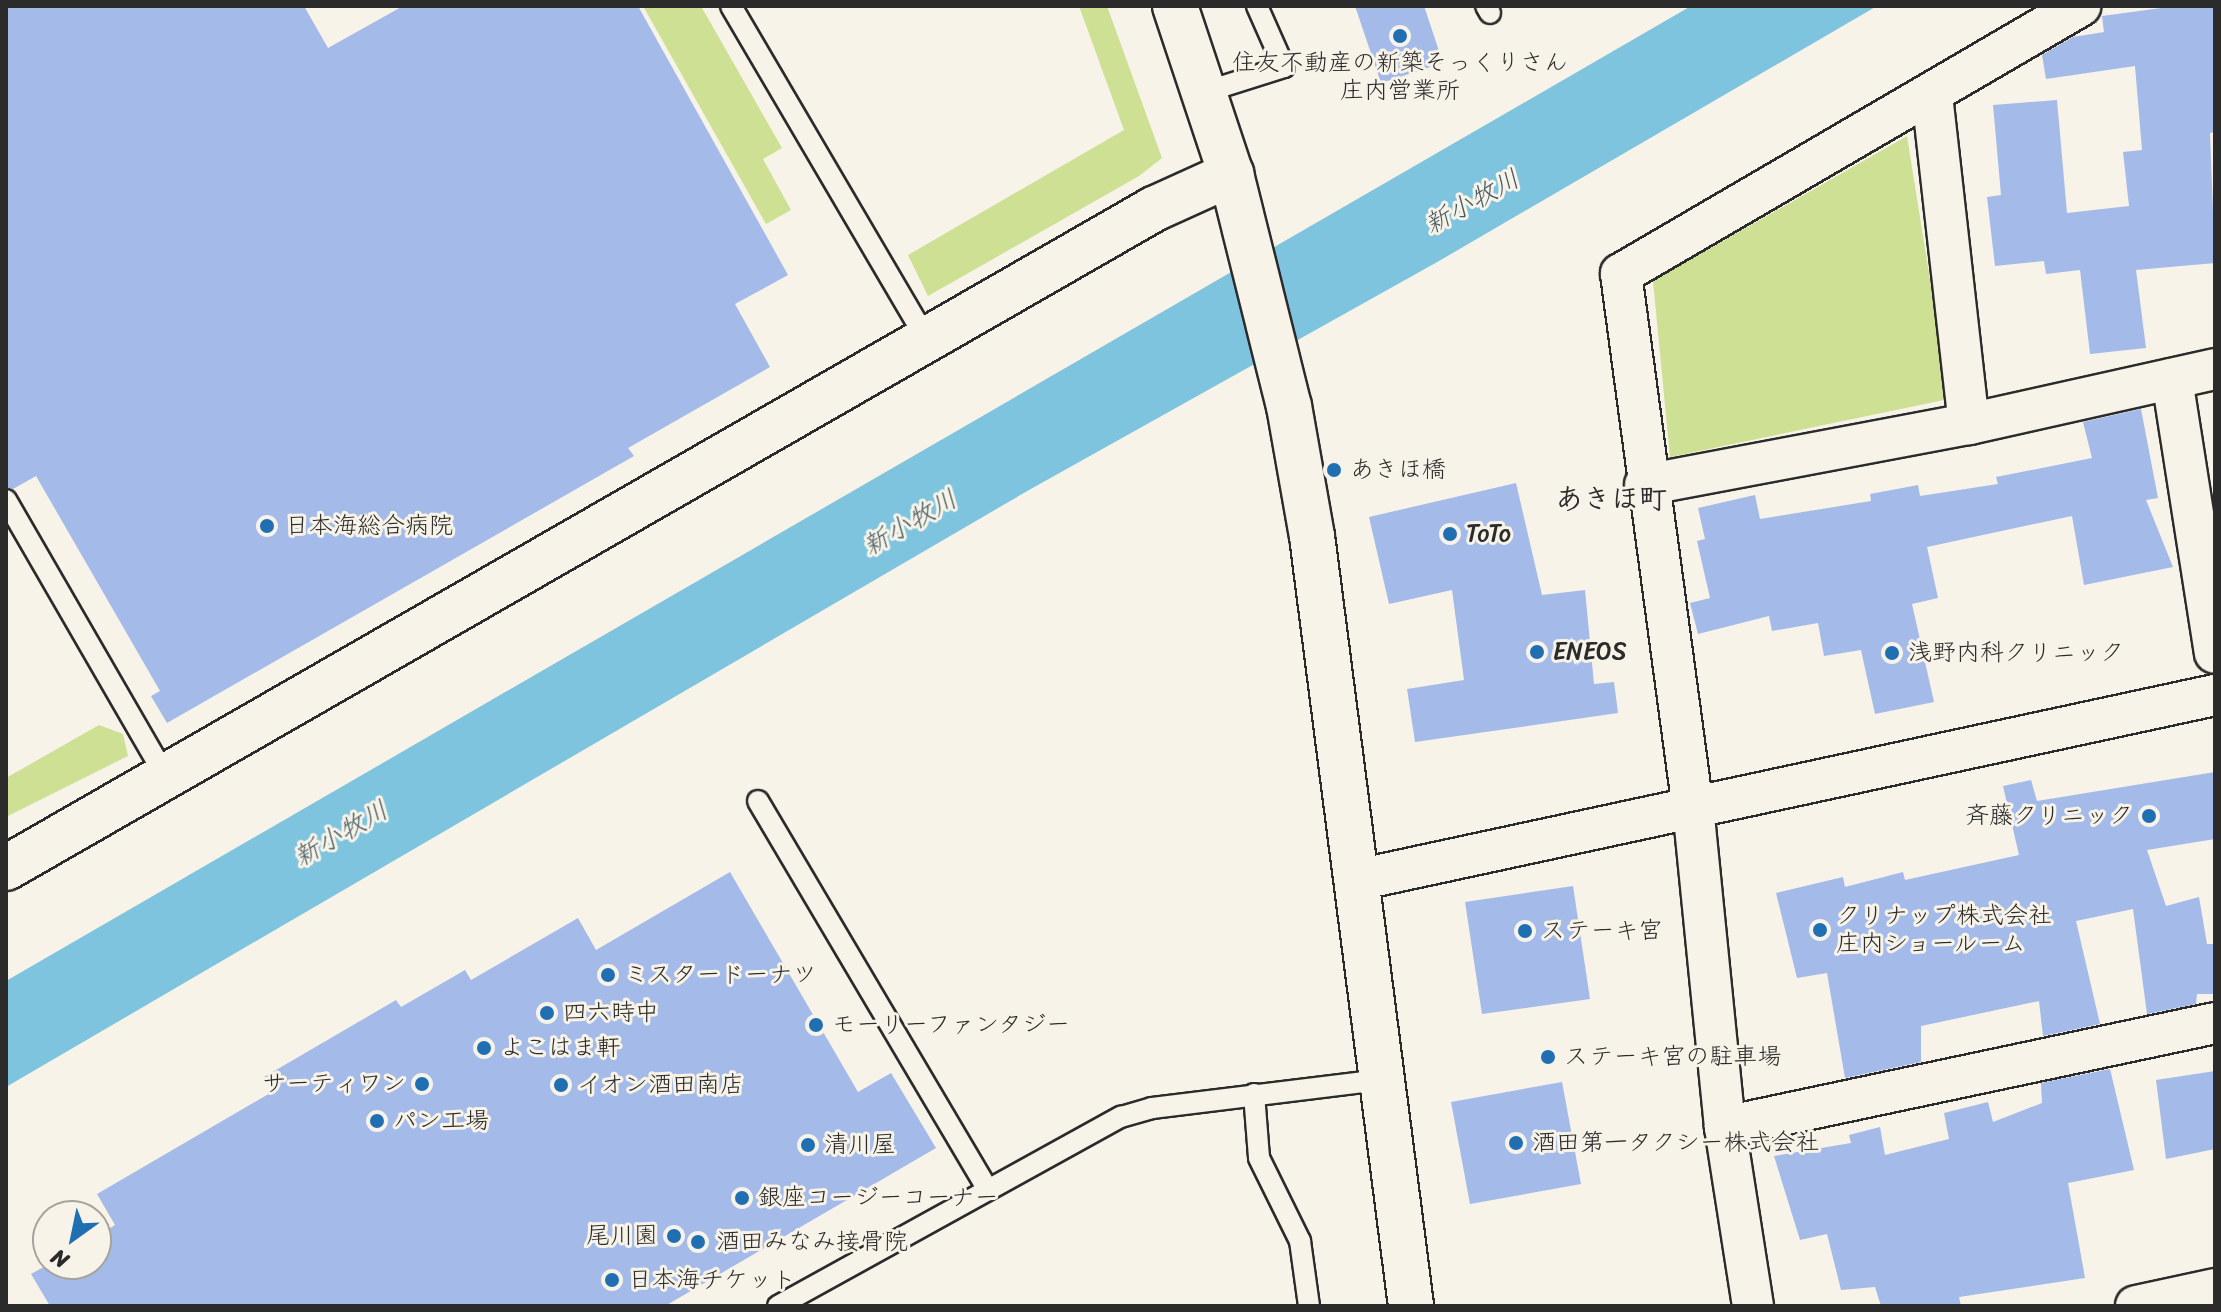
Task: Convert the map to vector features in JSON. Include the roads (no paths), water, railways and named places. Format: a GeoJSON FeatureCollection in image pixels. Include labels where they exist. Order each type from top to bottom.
{"type":"FeatureCollection","features":[{"type":"Feature","properties":{"kind":"street"},"geometry":{"type":"LineString","coordinates":[[1175,6],[1231,174],[1289,406],[1312,536],[1411,1306]]}},
{"type":"Feature","properties":{"kind":"street"},"geometry":{"type":"LineString","coordinates":[[1753,1306],[1725,1127],[1693,809],[1645,485],[1621,274],[2080,6]]}},
{"type":"Feature","properties":{"kind":"street"},"geometry":{"type":"LineString","coordinates":[[1932,95],[1969,424]]}},
{"type":"Feature","properties":{"kind":"street"},"geometry":{"type":"LineString","coordinates":[[6,868],[1154,209],[1231,174]]}},
{"type":"Feature","properties":{"kind":"street"},"geometry":{"type":"LineString","coordinates":[[1645,485],[1969,424],[2215,369]]}},
{"type":"Feature","properties":{"kind":"street"},"geometry":{"type":"LineString","coordinates":[[2172,379],[2215,653]]}},
{"type":"Feature","properties":{"kind":"street"},"geometry":{"type":"LineString","coordinates":[[1357,880],[2215,695]]}},
{"type":"Feature","properties":{"kind":"street"},"geometry":{"type":"LineString","coordinates":[[1725,1127],[2215,1023]]}},
{"type":"Feature","properties":{"kind":"street"},"geometry":{"type":"LineString","coordinates":[[2136,1306],[2215,1289]]}},
{"type":"Feature","properties":{"kind":"lane"},"geometry":{"type":"LineString","coordinates":[[731,6],[926,339]]}},
{"type":"Feature","properties":{"kind":"lane"},"geometry":{"type":"LineString","coordinates":[[1205,92],[1284,67],[1257,6]]}},
{"type":"Feature","properties":{"kind":"lane"},"geometry":{"type":"LineString","coordinates":[[6,500],[166,777]]}},
{"type":"Feature","properties":{"kind":"lane"},"geometry":{"type":"LineString","coordinates":[[758,801],[986,1187]]}},
{"type":"Feature","properties":{"kind":"lane"},"geometry":{"type":"LineString","coordinates":[[778,1306],[986,1187],[1121,1117],[1254,1094],[1381,1080]]}},
{"type":"Feature","properties":{"kind":"lane"},"geometry":{"type":"LineString","coordinates":[[1254,1094],[1259,1158],[1300,1241],[1309,1306]]}},
{"type":"Feature","properties":{"kind":"water","name":"新小牧川"},"geometry":{"type":"Polygon","coordinates":[[[1691,6],[1877,6],[1439,261],[1029,490],[6,1087],[6,981],[1691,6]]]}},
{"type":"Feature","properties":{"kind":"place","name":"住友不動産の新築そっくりさん 庄内営業所"},"geometry":{"type":"Point","coordinates":[1400,36]}},
{"type":"Feature","properties":{"kind":"place","name":"あきほ橋"},"geometry":{"type":"Point","coordinates":[1334,470]}},
{"type":"Feature","properties":{"kind":"place","name":"日本海総合病院"},"geometry":{"type":"Point","coordinates":[267,526]}},
{"type":"Feature","properties":{"kind":"place","name":"ToTo"},"geometry":{"type":"Point","coordinates":[1450,534]}},
{"type":"Feature","properties":{"kind":"place","name":"ENEOS"},"geometry":{"type":"Point","coordinates":[1537,652]}},
{"type":"Feature","properties":{"kind":"place","name":"浅野内科クリニック"},"geometry":{"type":"Point","coordinates":[1892,653]}},
{"type":"Feature","properties":{"kind":"place","name":"斉藤クリニック"},"geometry":{"type":"Point","coordinates":[2149,816]}},
{"type":"Feature","properties":{"kind":"place","name":"クリナップ株式会社 庄内ショールーム"},"geometry":{"type":"Point","coordinates":[1820,930]}},
{"type":"Feature","properties":{"kind":"place","name":"ステーキ宮"},"geometry":{"type":"Point","coordinates":[1525,931]}},
{"type":"Feature","properties":{"kind":"place","name":"ミスタードーナツ"},"geometry":{"type":"Point","coordinates":[608,975]}},
{"type":"Feature","properties":{"kind":"place","name":"四六時中"},"geometry":{"type":"Point","coordinates":[547,1013]}},
{"type":"Feature","properties":{"kind":"place","name":"モーリーファンタジー"},"geometry":{"type":"Point","coordinates":[816,1025]}},
{"type":"Feature","properties":{"kind":"place","name":"よこはま軒"},"geometry":{"type":"Point","coordinates":[484,1048]}},
{"type":"Feature","properties":{"kind":"place","name":"ステーキ宮の駐車場"},"geometry":{"type":"Point","coordinates":[1548,1057]}},
{"type":"Feature","properties":{"kind":"place","name":"サーティワン"},"geometry":{"type":"Point","coordinates":[422,1084]}},
{"type":"Feature","properties":{"kind":"place","name":"イオン酒田南店"},"geometry":{"type":"Point","coordinates":[561,1085]}},
{"type":"Feature","properties":{"kind":"place","name":"パン工場"},"geometry":{"type":"Point","coordinates":[377,1121]}},
{"type":"Feature","properties":{"kind":"place","name":"酒田第一タクシー株式会社"},"geometry":{"type":"Point","coordinates":[1516,1143]}},
{"type":"Feature","properties":{"kind":"place","name":"清川屋"},"geometry":{"type":"Point","coordinates":[808,1145]}},
{"type":"Feature","properties":{"kind":"place","name":"銀座コージーコーナー"},"geometry":{"type":"Point","coordinates":[742,1198]}},
{"type":"Feature","properties":{"kind":"place","name":"尾川園"},"geometry":{"type":"Point","coordinates":[674,1236]}},
{"type":"Feature","properties":{"kind":"place","name":"酒田みなみ接骨院"},"geometry":{"type":"Point","coordinates":[698,1242]}},
{"type":"Feature","properties":{"kind":"place","name":"日本海チケット"},"geometry":{"type":"Point","coordinates":[612,1280]}},
{"type":"Feature","properties":{"kind":"district","name":"あきほ町"},"geometry":{"type":"Point","coordinates":[1611,499]}}]}
